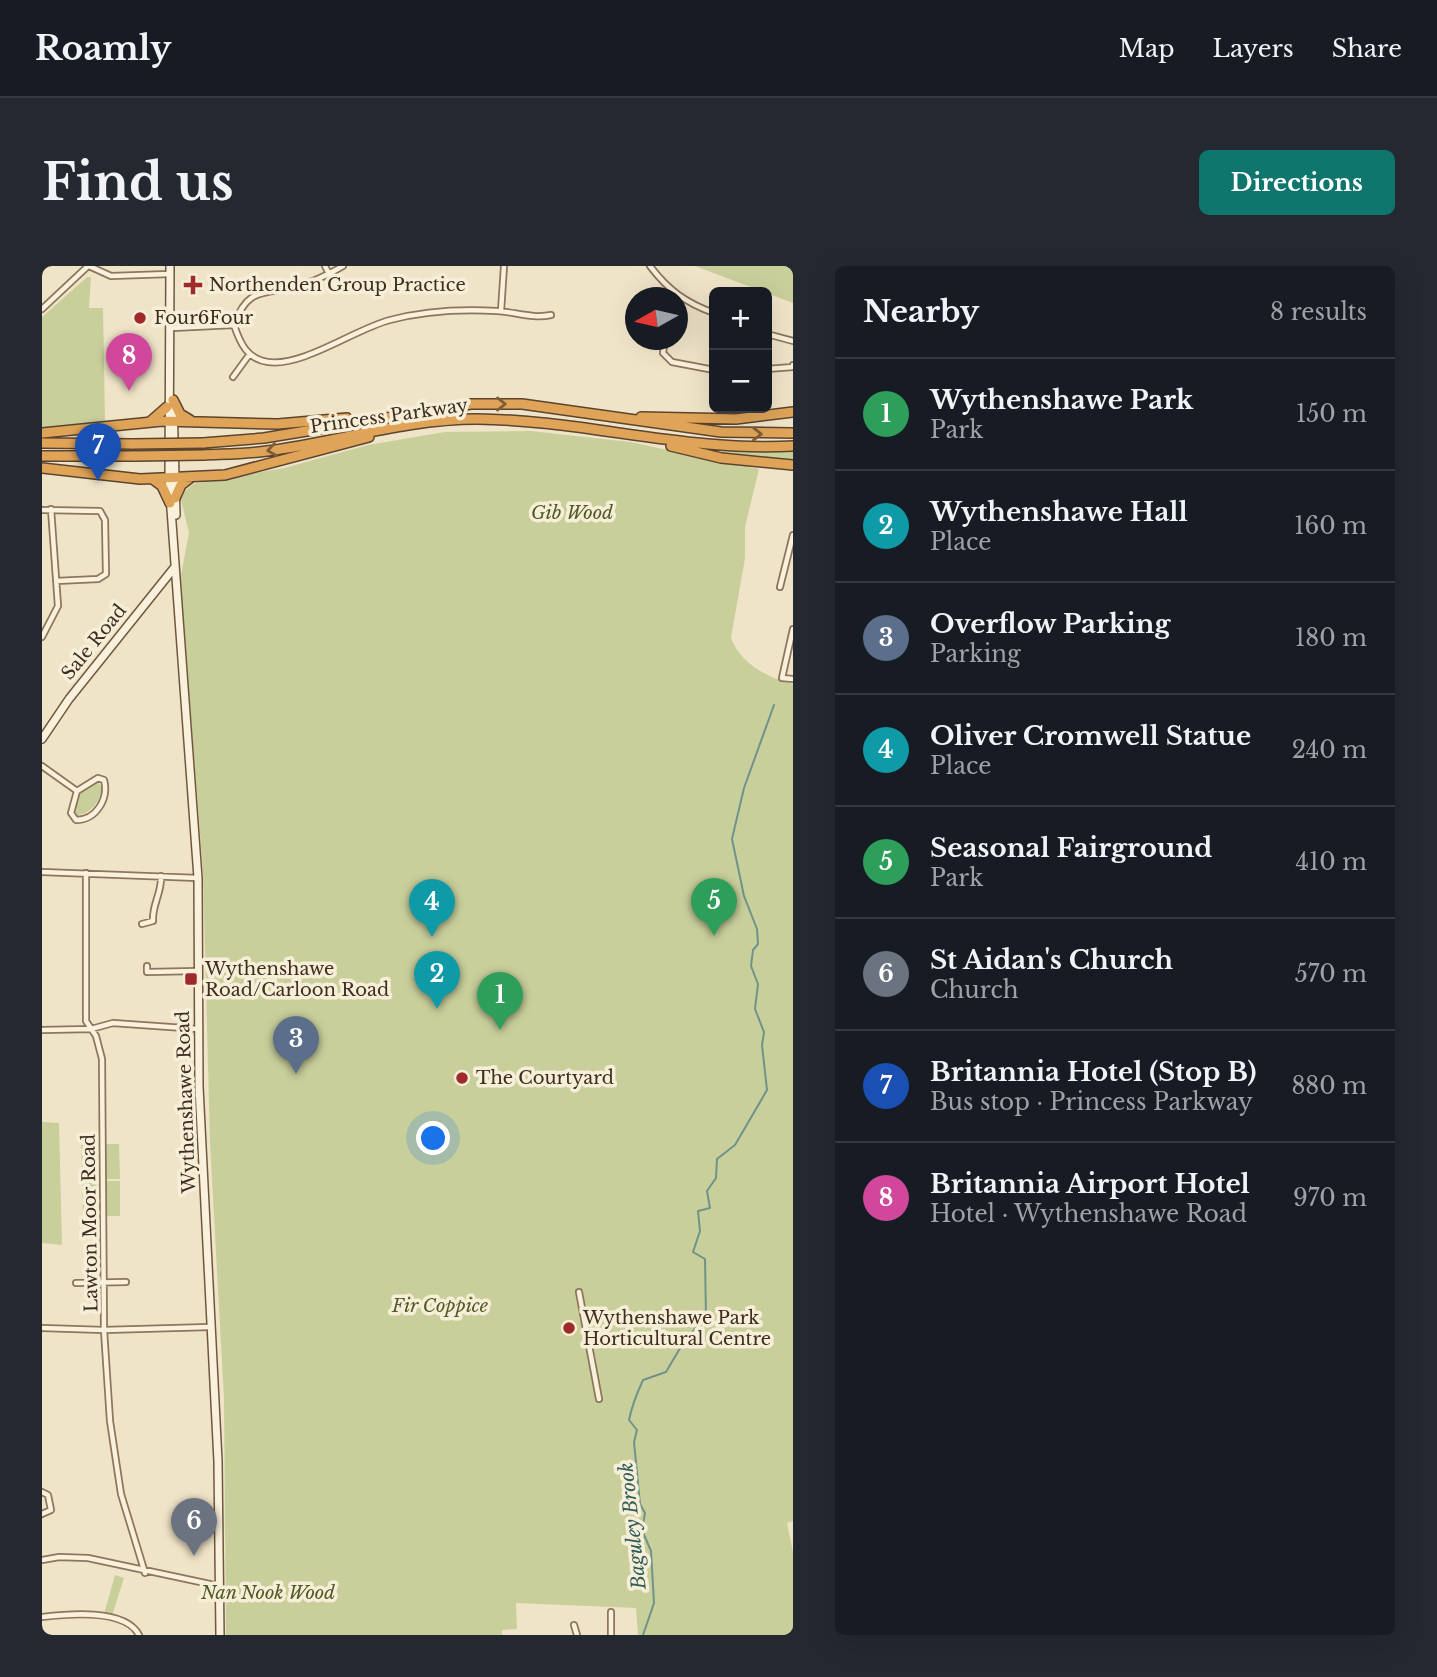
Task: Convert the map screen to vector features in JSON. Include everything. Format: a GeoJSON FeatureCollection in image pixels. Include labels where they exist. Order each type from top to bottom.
{"type":"FeatureCollection","features":[{"type":"Feature","properties":{"kind":"highway"},"geometry":{"type":"LineString","coordinates":[[150,422],[170,403],[190,420]]}},
{"type":"Feature","properties":{"kind":"highway","name":"Princess Parkway"},"geometry":{"type":"LineString","coordinates":[[42,443],[202,443],[264,438],[384,416],[471,404],[522,404],[722,432],[793,433]]}},
{"type":"Feature","properties":{"kind":"highway"},"geometry":{"type":"LineString","coordinates":[[611,417],[736,419],[793,412]]}},
{"type":"Feature","properties":{"kind":"highway"},"geometry":{"type":"LineString","coordinates":[[42,433],[190,420],[278,424],[384,416]]}},
{"type":"Feature","properties":{"kind":"highway","name":"Princess Parkway"},"geometry":{"type":"LineString","coordinates":[[42,457],[267,452],[411,425],[473,419],[511,420],[609,431],[708,446],[793,446]]}},
{"type":"Feature","properties":{"kind":"highway"},"geometry":{"type":"LineString","coordinates":[[42,468],[150,479],[238,473],[411,425]]}},
{"type":"Feature","properties":{"kind":"highway"},"geometry":{"type":"LineString","coordinates":[[609,431],[721,458],[793,466]]}},
{"type":"Feature","properties":{"kind":"highway"},"geometry":{"type":"LineString","coordinates":[[150,479],[161,484],[173,500],[181,485],[190,478]]}},
{"type":"Feature","properties":{"kind":"main road","name":"Wythenshawe Road"},"geometry":{"type":"LineString","coordinates":[[170,270],[174,568],[198,878],[198,1029],[218,1461],[220,1635]]}},
{"type":"Feature","properties":{"kind":"main road","name":"Sale Road"},"geometry":{"type":"LineString","coordinates":[[42,739],[69,699],[174,568]]}},
{"type":"Feature","properties":{"kind":"street"},"geometry":{"type":"LineString","coordinates":[[42,309],[88,266],[110,276],[170,270]]}},
{"type":"Feature","properties":{"kind":"street"},"geometry":{"type":"LineString","coordinates":[[325,266],[329,274]]}},
{"type":"Feature","properties":{"kind":"street"},"geometry":{"type":"LineString","coordinates":[[343,266],[297,286],[264,291],[250,298],[240,308],[234,325],[240,342],[249,355],[270,362],[280,362],[393,319],[426,313],[501,312],[541,317],[551,315]]}},
{"type":"Feature","properties":{"kind":"street"},"geometry":{"type":"LineString","coordinates":[[501,312],[503,266]]}},
{"type":"Feature","properties":{"kind":"street"},"geometry":{"type":"LineString","coordinates":[[650,266],[666,287]]}},
{"type":"Feature","properties":{"kind":"street"},"geometry":{"type":"LineString","coordinates":[[688,303],[709,311]]}},
{"type":"Feature","properties":{"kind":"street"},"geometry":{"type":"LineString","coordinates":[[172,328],[234,325]]}},
{"type":"Feature","properties":{"kind":"street"},"geometry":{"type":"LineString","coordinates":[[772,335],[793,341]]}},
{"type":"Feature","properties":{"kind":"street"},"geometry":{"type":"LineString","coordinates":[[663,350],[663,353],[672,362],[709,369]]}},
{"type":"Feature","properties":{"kind":"street"},"geometry":{"type":"LineString","coordinates":[[233,377],[249,355]]}},
{"type":"Feature","properties":{"kind":"street"},"geometry":{"type":"LineString","coordinates":[[772,369],[793,368],[793,365]]}},
{"type":"Feature","properties":{"kind":"street"},"geometry":{"type":"LineString","coordinates":[[42,637],[58,607],[51,509]]}},
{"type":"Feature","properties":{"kind":"street"},"geometry":{"type":"LineString","coordinates":[[42,510],[100,511],[105,520],[106,574],[98,579],[56,581]]}},
{"type":"Feature","properties":{"kind":"street"},"geometry":{"type":"LineString","coordinates":[[780,587],[793,535]]}},
{"type":"Feature","properties":{"kind":"street"},"geometry":{"type":"LineString","coordinates":[[793,629],[782,678],[793,679]]}},
{"type":"Feature","properties":{"kind":"street"},"geometry":{"type":"LineString","coordinates":[[42,766],[77,791]]}},
{"type":"Feature","properties":{"kind":"street"},"geometry":{"type":"LineString","coordinates":[[101,778],[105,783],[100,806],[95,813],[79,821],[71,813],[77,791],[95,779],[101,778]]}},
{"type":"Feature","properties":{"kind":"street"},"geometry":{"type":"LineString","coordinates":[[42,872],[198,878]]}},
{"type":"Feature","properties":{"kind":"street","name":"Lawton Moor Road"},"geometry":{"type":"LineString","coordinates":[[86,873],[86,1021],[100,1047],[102,1059],[104,1330],[114,1454],[121,1494],[145,1573]]}},
{"type":"Feature","properties":{"kind":"street"},"geometry":{"type":"LineString","coordinates":[[142,924],[153,921],[154,905],[162,887],[161,876]]}},
{"type":"Feature","properties":{"kind":"street"},"geometry":{"type":"LineString","coordinates":[[147,972],[197,971]]}},
{"type":"Feature","properties":{"kind":"street"},"geometry":{"type":"LineString","coordinates":[[42,1030],[91,1029],[113,1023],[198,1029]]}},
{"type":"Feature","properties":{"kind":"street"},"geometry":{"type":"LineString","coordinates":[[76,1283],[126,1282]]}},
{"type":"Feature","properties":{"kind":"street"},"geometry":{"type":"LineString","coordinates":[[579,1292],[599,1399]]}},
{"type":"Feature","properties":{"kind":"street"},"geometry":{"type":"LineString","coordinates":[[42,1328],[104,1330],[211,1327]]}},
{"type":"Feature","properties":{"kind":"street"},"geometry":{"type":"LineString","coordinates":[[42,1492],[48,1495],[51,1510],[42,1514]]}},
{"type":"Feature","properties":{"kind":"street"},"geometry":{"type":"LineString","coordinates":[[42,1560],[59,1556],[88,1558],[145,1573],[219,1587]]}},
{"type":"Feature","properties":{"kind":"street"},"geometry":{"type":"LineString","coordinates":[[42,1617],[80,1611],[129,1625],[139,1635]]}},
{"type":"Feature","properties":{"kind":"street"},"geometry":{"type":"LineString","coordinates":[[611,1612],[611,1635]]}},
{"type":"Feature","properties":{"kind":"street"},"geometry":{"type":"LineString","coordinates":[[574,1625],[576,1635]]}},
{"type":"Feature","properties":{"kind":"green space"},"geometry":{"type":"Polygon","coordinates":[[[695,266],[793,266],[793,303],[772,295],[772,287],[751,287],[695,266]]]}},
{"type":"Feature","properties":{"kind":"green space"},"geometry":{"type":"Polygon","coordinates":[[[87,277],[91,277],[89,308],[103,308],[105,421],[42,429],[42,317],[87,277]]]}},
{"type":"Feature","properties":{"kind":"green space"},"geometry":{"type":"Polygon","coordinates":[[[531,431],[630,442],[759,469],[745,527],[745,558],[731,638],[741,655],[756,668],[793,684],[793,1521],[787,1523],[793,1552],[793,1635],[638,1635],[636,1608],[516,1603],[517,1629],[502,1630],[502,1635],[226,1635],[224,1399],[210,1143],[203,872],[180,580],[189,533],[180,496],[193,484],[284,468],[368,445],[445,432],[531,431]]]}},
{"type":"Feature","properties":{"kind":"green space"},"geometry":{"type":"Polygon","coordinates":[[[711,451],[793,452],[793,461],[711,451]]]}},
{"type":"Feature","properties":{"kind":"green space"},"geometry":{"type":"Polygon","coordinates":[[[97,781],[102,788],[97,803],[86,813],[76,815],[75,803],[79,794],[97,781]]]}},
{"type":"Feature","properties":{"kind":"green space"},"geometry":{"type":"Polygon","coordinates":[[[42,1122],[59,1123],[62,1245],[42,1243],[42,1122]]]}},
{"type":"Feature","properties":{"kind":"green space"},"geometry":{"type":"Polygon","coordinates":[[[106,1144],[119,1144],[120,1179],[106,1179],[106,1144]]]}},
{"type":"Feature","properties":{"kind":"green space"},"geometry":{"type":"Polygon","coordinates":[[[81,1145],[95,1145],[95,1180],[82,1180],[81,1145]]]}},
{"type":"Feature","properties":{"kind":"green space"},"geometry":{"type":"Polygon","coordinates":[[[106,1181],[120,1181],[120,1216],[107,1216],[106,1181]]]}},
{"type":"Feature","properties":{"kind":"green space"},"geometry":{"type":"Polygon","coordinates":[[[82,1182],[96,1182],[96,1217],[83,1217],[82,1182]]]}},
{"type":"Feature","properties":{"kind":"green space"},"geometry":{"type":"Polygon","coordinates":[[[115,1575],[124,1578],[112,1616],[104,1614],[115,1575]]]}},
{"type":"Feature","properties":{"kind":"waterway","name":"Baguley Brook"},"geometry":{"type":"LineString","coordinates":[[643,1635],[654,1603],[651,1551],[642,1530],[645,1513],[640,1504],[634,1442],[637,1430],[629,1420],[630,1415],[643,1380],[666,1372],[686,1338],[706,1318],[705,1259],[693,1252],[700,1231],[698,1211],[710,1208],[707,1191],[716,1178],[717,1159],[735,1145],[767,1090],[762,1045],[764,1032],[755,1009],[758,984],[751,966],[753,950],[758,944],[757,929],[744,896],[732,839],[744,788],[774,705]]}},
{"type":"Feature","properties":{"kind":"place","name":"Northenden Group Practice"},"geometry":{"type":"Point","coordinates":[193,285]}},
{"type":"Feature","properties":{"kind":"place","name":"Four6Four"},"geometry":{"type":"Point","coordinates":[140,318]}},
{"type":"Feature","properties":{"kind":"place","name":"Britannia Airport Hotel"},"geometry":{"type":"Point","coordinates":[129,391]}},
{"type":"Feature","properties":{"kind":"place","name":"Britannia Hotel (Stop B)"},"geometry":{"type":"Point","coordinates":[98,481]}},
{"type":"Feature","properties":{"kind":"place","name":"Seasonal Fairground"},"geometry":{"type":"Point","coordinates":[714,936]}},
{"type":"Feature","properties":{"kind":"place","name":"Oliver Cromwell Statue"},"geometry":{"type":"Point","coordinates":[432,937]}},
{"type":"Feature","properties":{"kind":"place","name":"Wythenshawe Road/Carloon Road"},"geometry":{"type":"Point","coordinates":[191,979]}},
{"type":"Feature","properties":{"kind":"place","name":"Wythenshawe Hall"},"geometry":{"type":"Point","coordinates":[437,1009]}},
{"type":"Feature","properties":{"kind":"place","name":"Wythenshawe Park"},"geometry":{"type":"Point","coordinates":[500,1030]}},
{"type":"Feature","properties":{"kind":"place","name":"Overflow Parking"},"geometry":{"type":"Point","coordinates":[296,1074]}},
{"type":"Feature","properties":{"kind":"place","name":"The Courtyard"},"geometry":{"type":"Point","coordinates":[462,1078]}},
{"type":"Feature","properties":{"kind":"place","name":"Wythenshawe Park Horticultural Centre"},"geometry":{"type":"Point","coordinates":[569,1328]}},
{"type":"Feature","properties":{"kind":"place","name":"St Aidan's Church"},"geometry":{"type":"Point","coordinates":[194,1556]}},
{"type":"Feature","properties":{"kind":"park label","name":"Gib Wood"},"geometry":{"type":"Point","coordinates":[572,513]}},
{"type":"Feature","properties":{"kind":"park label","name":"Fir Coppice"},"geometry":{"type":"Point","coordinates":[440,1306]}},
{"type":"Feature","properties":{"kind":"park label","name":"Nan Nook Wood"},"geometry":{"type":"Point","coordinates":[268,1593]}}]}
